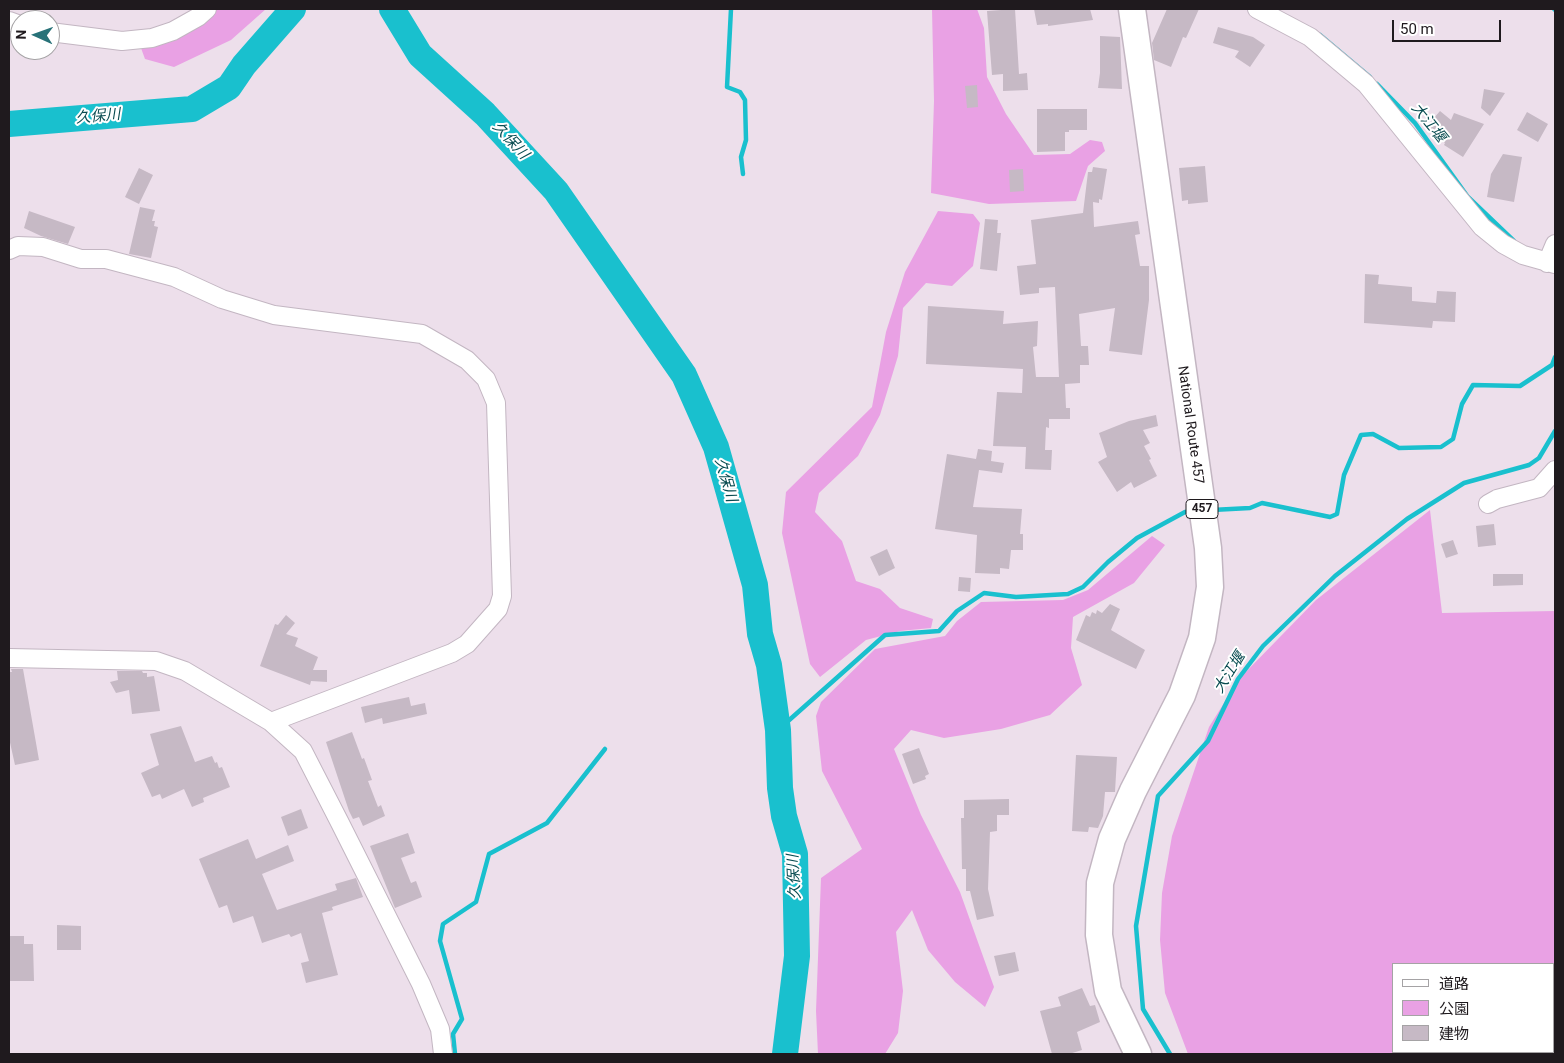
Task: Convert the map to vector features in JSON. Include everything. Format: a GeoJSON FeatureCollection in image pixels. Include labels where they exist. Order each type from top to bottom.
{"type":"FeatureCollection","features":[{"type":"Feature","properties":{"kind":"highway","name":"National Route 457"},"geometry":{"type":"LineString","coordinates":[[1132,9],[1208,548],[1210,587],[1202,638],[1182,695],[1133,791],[1112,839],[1100,883],[1099,936],[1108,992],[1138,1054]]}},
{"type":"Feature","properties":{"kind":"street"},"geometry":{"type":"LineString","coordinates":[[60,33],[122,41],[152,38],[173,31],[198,17],[207,9]]}},
{"type":"Feature","properties":{"kind":"street"},"geometry":{"type":"LineString","coordinates":[[1257,9],[1310,37],[1366,84],[1482,227],[1503,244],[1523,255],[1551,263],[1555,244]]}},
{"type":"Feature","properties":{"kind":"street"},"geometry":{"type":"LineString","coordinates":[[9,250],[18,246],[43,246],[81,259],[106,259],[174,277],[222,299],[274,315],[422,334],[466,360],[486,378],[496,403],[502,596],[498,609],[468,644],[452,653],[271,722]]}},
{"type":"Feature","properties":{"kind":"street"},"geometry":{"type":"LineString","coordinates":[[1488,504],[1497,499],[1539,488],[1555,470]]}},
{"type":"Feature","properties":{"kind":"street"},"geometry":{"type":"LineString","coordinates":[[9,658],[156,661],[185,671],[271,722],[303,751],[421,984],[440,1029],[443,1054]]}},
{"type":"Feature","properties":{"kind":"green space"},"geometry":{"type":"Polygon","coordinates":[[[215,9],[266,9],[231,40],[174,67],[145,59],[141,48],[185,35],[215,9]]]}},
{"type":"Feature","properties":{"kind":"green space"},"geometry":{"type":"Polygon","coordinates":[[[932,9],[977,9],[984,28],[987,77],[1006,114],[1034,155],[1070,154],[1090,140],[1102,142],[1105,151],[1088,166],[1076,201],[989,204],[931,193],[934,101],[932,9]]]}},
{"type":"Feature","properties":{"kind":"green space"},"geometry":{"type":"Polygon","coordinates":[[[938,211],[973,214],[980,223],[973,266],[952,286],[926,283],[903,308],[898,356],[880,415],[858,456],[819,493],[815,512],[842,541],[856,581],[880,589],[900,608],[933,619],[931,628],[900,631],[866,640],[820,677],[810,664],[782,533],[786,492],[872,407],[886,332],[905,272],[938,211]]]}},
{"type":"Feature","properties":{"kind":"green space"},"geometry":{"type":"Polygon","coordinates":[[[1430,510],[1442,613],[1555,611],[1555,1054],[1188,1054],[1165,993],[1160,940],[1162,893],[1172,836],[1209,727],[1239,679],[1316,600],[1430,510]]]}},
{"type":"Feature","properties":{"kind":"green space"},"geometry":{"type":"Polygon","coordinates":[[[1152,536],[1165,545],[1134,583],[1073,617],[1071,648],[1082,685],[1050,715],[1001,729],[944,738],[911,730],[894,749],[921,815],[960,892],[994,987],[985,1007],[955,982],[928,950],[912,910],[896,932],[903,991],[898,1033],[885,1054],[818,1054],[816,1011],[821,878],[862,849],[822,771],[816,716],[821,702],[875,649],[945,636],[957,621],[981,602],[1063,600],[1088,590],[1152,536]]]}},
{"type":"Feature","properties":{"kind":"building"},"geometry":{"type":"Polygon","coordinates":[[[1015,9],[1019,74],[1027,73],[1028,90],[1003,91],[1003,74],[992,75],[987,11],[1015,9]]]}},
{"type":"Feature","properties":{"kind":"building"},"geometry":{"type":"Polygon","coordinates":[[[1034,9],[1090,9],[1093,20],[1048,26],[1048,24],[1037,25],[1034,9]]]}},
{"type":"Feature","properties":{"kind":"building"},"geometry":{"type":"Polygon","coordinates":[[[1167,9],[1199,9],[1186,38],[1183,37],[1171,67],[1154,60],[1152,43],[1167,9]]]}},
{"type":"Feature","properties":{"kind":"building"},"geometry":{"type":"Polygon","coordinates":[[[1218,27],[1253,37],[1265,45],[1250,67],[1235,57],[1239,51],[1213,43],[1218,27]]]}},
{"type":"Feature","properties":{"kind":"building"},"geometry":{"type":"Polygon","coordinates":[[[1100,36],[1120,37],[1122,89],[1098,88],[1100,36]]]}},
{"type":"Feature","properties":{"kind":"building"},"geometry":{"type":"Polygon","coordinates":[[[977,85],[978,107],[967,108],[965,86],[977,85]]]}},
{"type":"Feature","properties":{"kind":"building"},"geometry":{"type":"Polygon","coordinates":[[[1484,89],[1505,93],[1490,116],[1481,108],[1484,89]]]}},
{"type":"Feature","properties":{"kind":"building"},"geometry":{"type":"Polygon","coordinates":[[[1037,109],[1087,109],[1087,130],[1069,130],[1069,132],[1065,132],[1065,151],[1037,152],[1037,109]]]}},
{"type":"Feature","properties":{"kind":"building"},"geometry":{"type":"Polygon","coordinates":[[[1440,111],[1451,120],[1454,113],[1484,124],[1463,157],[1444,145],[1445,143],[1427,126],[1440,111]]]}},
{"type":"Feature","properties":{"kind":"building"},"geometry":{"type":"Polygon","coordinates":[[[1527,112],[1548,124],[1538,142],[1517,130],[1527,112]]]}},
{"type":"Feature","properties":{"kind":"building"},"geometry":{"type":"Polygon","coordinates":[[[1503,154],[1522,157],[1514,202],[1487,197],[1491,174],[1503,154]]]}},
{"type":"Feature","properties":{"kind":"building"},"geometry":{"type":"Polygon","coordinates":[[[1205,166],[1208,202],[1188,204],[1188,200],[1182,201],[1179,168],[1205,166]]]}},
{"type":"Feature","properties":{"kind":"building"},"geometry":{"type":"Polygon","coordinates":[[[1093,167],[1107,169],[1102,200],[1099,199],[1099,203],[1093,202],[1094,227],[1138,221],[1140,234],[1135,235],[1140,266],[1149,266],[1149,300],[1142,355],[1109,351],[1115,308],[1079,314],[1081,346],[1088,346],[1089,365],[1080,365],[1080,383],[1065,384],[1066,408],[1070,408],[1070,419],[1049,419],[1049,428],[1046,427],[1045,450],[1052,450],[1051,470],[1025,469],[1026,447],[993,446],[997,392],[1022,393],[1023,369],[926,364],[928,306],[1004,311],[1003,324],[1038,321],[1037,346],[1033,347],[1036,377],[1059,377],[1055,287],[1039,288],[1039,293],[1020,295],[1017,266],[1036,264],[1031,220],[1083,213],[1088,172],[1092,172],[1093,167]]]}},
{"type":"Feature","properties":{"kind":"building"},"geometry":{"type":"Polygon","coordinates":[[[139,168],[153,175],[139,204],[125,197],[139,168]]]}},
{"type":"Feature","properties":{"kind":"building"},"geometry":{"type":"Polygon","coordinates":[[[1023,169],[1024,191],[1010,192],[1009,170],[1023,169]]]}},
{"type":"Feature","properties":{"kind":"building"},"geometry":{"type":"Polygon","coordinates":[[[140,207],[155,210],[152,221],[155,221],[154,226],[158,227],[151,258],[129,254],[140,207]]]}},
{"type":"Feature","properties":{"kind":"building"},"geometry":{"type":"Polygon","coordinates":[[[29,211],[75,227],[68,244],[41,236],[24,228],[29,211]]]}},
{"type":"Feature","properties":{"kind":"building"},"geometry":{"type":"Polygon","coordinates":[[[985,219],[998,220],[997,233],[1001,233],[997,271],[980,269],[985,219]]]}},
{"type":"Feature","properties":{"kind":"building"},"geometry":{"type":"Polygon","coordinates":[[[1365,274],[1379,275],[1378,284],[1412,287],[1412,301],[1436,303],[1437,291],[1456,292],[1455,322],[1433,321],[1432,328],[1364,323],[1365,274]]]}},
{"type":"Feature","properties":{"kind":"building"},"geometry":{"type":"Polygon","coordinates":[[[1156,415],[1158,426],[1143,430],[1150,443],[1144,446],[1157,476],[1134,488],[1131,482],[1117,492],[1098,462],[1107,457],[1099,433],[1129,421],[1156,415]]]}},
{"type":"Feature","properties":{"kind":"building"},"geometry":{"type":"Polygon","coordinates":[[[978,449],[992,451],[991,461],[1004,463],[1002,473],[979,470],[973,507],[1022,509],[1020,534],[1023,534],[1023,550],[1011,550],[1009,569],[1000,568],[1000,574],[975,573],[977,535],[935,529],[947,454],[976,459],[978,449]]]}},
{"type":"Feature","properties":{"kind":"building"},"geometry":{"type":"Polygon","coordinates":[[[1494,524],[1496,545],[1478,547],[1476,526],[1494,524]]]}},
{"type":"Feature","properties":{"kind":"building"},"geometry":{"type":"Polygon","coordinates":[[[1453,540],[1458,554],[1446,558],[1441,544],[1453,540]]]}},
{"type":"Feature","properties":{"kind":"building"},"geometry":{"type":"Polygon","coordinates":[[[887,549],[895,568],[879,576],[870,557],[887,549]]]}},
{"type":"Feature","properties":{"kind":"building"},"geometry":{"type":"Polygon","coordinates":[[[1493,574],[1523,574],[1523,585],[1493,586],[1493,574]]]}},
{"type":"Feature","properties":{"kind":"building"},"geometry":{"type":"Polygon","coordinates":[[[959,577],[971,578],[970,592],[958,591],[959,577]]]}},
{"type":"Feature","properties":{"kind":"building"},"geometry":{"type":"Polygon","coordinates":[[[1110,604],[1120,609],[1111,630],[1145,650],[1136,669],[1076,640],[1086,615],[1090,617],[1092,612],[1096,614],[1097,610],[1102,613],[1110,604]]]}},
{"type":"Feature","properties":{"kind":"building"},"geometry":{"type":"Polygon","coordinates":[[[286,615],[295,623],[286,634],[298,638],[295,646],[318,657],[313,670],[327,670],[327,682],[311,681],[310,685],[260,666],[275,624],[278,625],[286,615]]]}},
{"type":"Feature","properties":{"kind":"building"},"geometry":{"type":"Polygon","coordinates":[[[11,669],[23,669],[39,760],[15,765],[9,738],[9,672],[12,672],[11,669]]]}},
{"type":"Feature","properties":{"kind":"building"},"geometry":{"type":"Polygon","coordinates":[[[117,671],[142,671],[147,673],[147,677],[154,676],[160,711],[132,714],[129,690],[116,693],[110,682],[118,680],[117,671]]]}},
{"type":"Feature","properties":{"kind":"building"},"geometry":{"type":"Polygon","coordinates":[[[409,697],[411,706],[425,703],[427,714],[383,724],[382,718],[365,723],[361,707],[409,697]]]}},
{"type":"Feature","properties":{"kind":"building"},"geometry":{"type":"Polygon","coordinates":[[[181,726],[195,762],[212,756],[219,768],[222,767],[230,787],[203,798],[204,802],[192,807],[184,789],[162,799],[160,794],[152,797],[141,773],[159,765],[150,734],[181,726]]]}},
{"type":"Feature","properties":{"kind":"building"},"geometry":{"type":"Polygon","coordinates":[[[352,732],[372,780],[368,781],[378,807],[381,805],[385,816],[363,826],[359,817],[353,819],[349,811],[326,742],[352,732]]]}},
{"type":"Feature","properties":{"kind":"building"},"geometry":{"type":"Polygon","coordinates":[[[919,748],[929,774],[925,776],[926,779],[913,784],[902,754],[919,748]]]}},
{"type":"Feature","properties":{"kind":"building"},"geometry":{"type":"Polygon","coordinates":[[[1076,755],[1117,757],[1115,792],[1105,792],[1103,816],[1098,828],[1089,827],[1088,832],[1072,831],[1076,755]]]}},
{"type":"Feature","properties":{"kind":"building"},"geometry":{"type":"Polygon","coordinates":[[[1009,799],[1009,815],[997,815],[997,831],[990,832],[988,889],[994,916],[977,920],[970,891],[966,891],[966,869],[962,869],[961,818],[964,818],[964,800],[1009,799]]]}},
{"type":"Feature","properties":{"kind":"building"},"geometry":{"type":"Polygon","coordinates":[[[301,809],[308,828],[288,836],[281,817],[301,809]]]}},
{"type":"Feature","properties":{"kind":"building"},"geometry":{"type":"Polygon","coordinates":[[[408,833],[415,853],[401,858],[411,883],[416,881],[422,897],[395,908],[370,846],[408,833]]]}},
{"type":"Feature","properties":{"kind":"building"},"geometry":{"type":"Polygon","coordinates":[[[248,839],[256,859],[288,845],[294,861],[262,874],[277,910],[337,890],[335,884],[356,878],[363,897],[332,907],[333,910],[322,913],[338,975],[306,983],[301,963],[309,961],[301,933],[291,937],[289,934],[262,943],[253,916],[233,923],[227,905],[219,908],[199,859],[248,839]]]}},
{"type":"Feature","properties":{"kind":"building"},"geometry":{"type":"Polygon","coordinates":[[[57,925],[81,926],[81,950],[57,950],[57,925]]]}},
{"type":"Feature","properties":{"kind":"building"},"geometry":{"type":"Polygon","coordinates":[[[9,936],[24,936],[24,944],[33,944],[34,981],[9,981],[9,936]]]}},
{"type":"Feature","properties":{"kind":"building"},"geometry":{"type":"Polygon","coordinates":[[[1015,952],[1019,971],[999,976],[994,956],[1015,952]]]}},
{"type":"Feature","properties":{"kind":"building"},"geometry":{"type":"Polygon","coordinates":[[[1082,988],[1090,1006],[1095,1005],[1100,1022],[1077,1032],[1082,1050],[1069,1054],[1052,1054],[1040,1011],[1061,1006],[1058,997],[1082,988]]]}},
{"type":"Feature","properties":{"kind":"waterway","name":"久保川"},"geometry":{"type":"LineString","coordinates":[[9,124],[192,109],[229,87],[244,65],[293,9]]}},
{"type":"Feature","properties":{"kind":"waterway","name":"久保川"},"geometry":{"type":"LineString","coordinates":[[392,9],[420,55],[485,114],[556,191],[684,375],[716,447],[755,585],[760,634],[769,665],[778,730],[780,788],[784,816],[795,854],[797,956],[785,1054]]}},
{"type":"Feature","properties":{"kind":"waterway"},"geometry":{"type":"LineString","coordinates":[[731,9],[727,87],[740,92],[745,100],[746,140],[741,157],[743,174]]}},
{"type":"Feature","properties":{"kind":"waterway","name":"大江堰"},"geometry":{"type":"LineString","coordinates":[[1320,35],[1370,77]]}},
{"type":"Feature","properties":{"kind":"waterway","name":"大江堰"},"geometry":{"type":"LineString","coordinates":[[1377,84],[1415,123],[1468,197],[1514,241]]}},
{"type":"Feature","properties":{"kind":"waterway"},"geometry":{"type":"LineString","coordinates":[[1212,510],[1250,508],[1262,503],[1330,517],[1337,514],[1344,475],[1361,435],[1373,434],[1399,448],[1441,447],[1453,439],[1462,404],[1473,385],[1520,386],[1552,365],[1555,357]]}},
{"type":"Feature","properties":{"kind":"waterway","name":"大江堰"},"geometry":{"type":"LineString","coordinates":[[1170,1054],[1143,1009],[1136,926],[1158,796],[1208,741],[1238,679],[1263,646],[1335,576],[1407,519],[1464,483],[1529,465],[1539,458],[1555,431]]}},
{"type":"Feature","properties":{"kind":"waterway"},"geometry":{"type":"LineString","coordinates":[[778,730],[885,635],[939,631],[957,611],[984,593],[1016,597],[1068,594],[1083,587],[1108,562],[1137,538],[1185,512],[1194,511]]}},
{"type":"Feature","properties":{"kind":"waterway"},"geometry":{"type":"LineString","coordinates":[[455,1054],[453,1034],[462,1019],[440,941],[443,924],[476,902],[489,854],[547,823],[605,749]]}}]}
